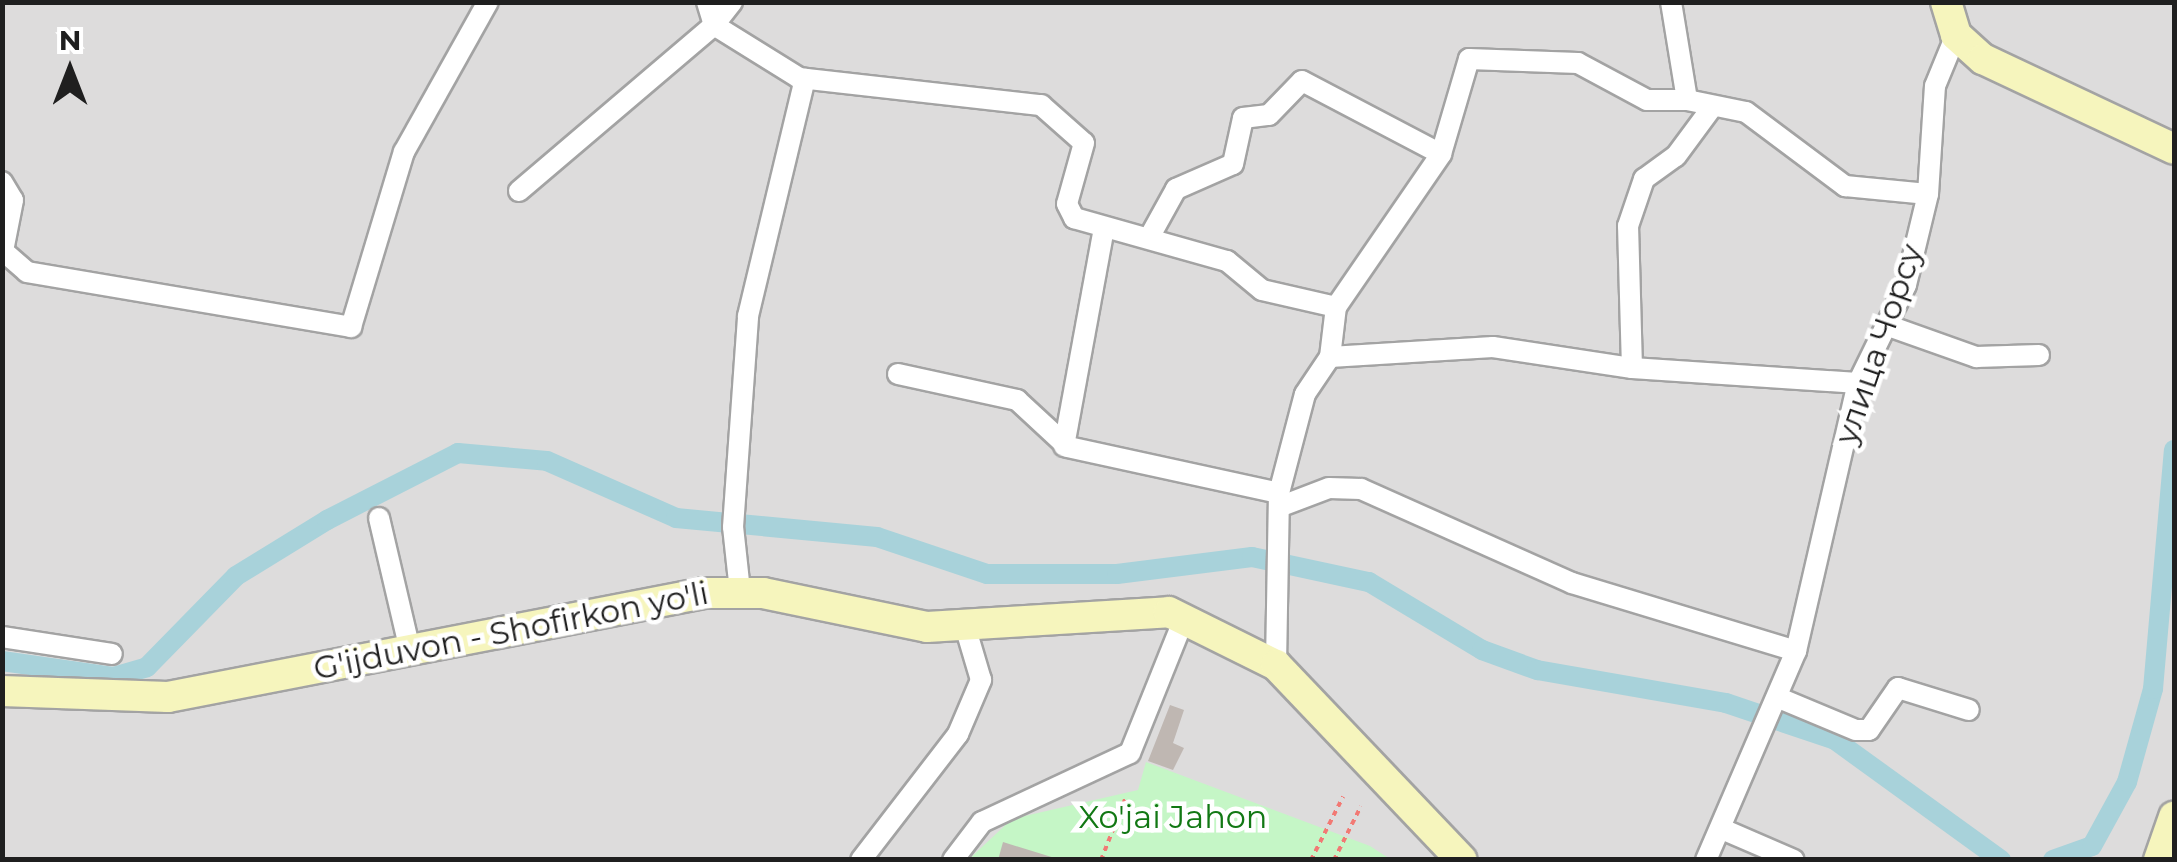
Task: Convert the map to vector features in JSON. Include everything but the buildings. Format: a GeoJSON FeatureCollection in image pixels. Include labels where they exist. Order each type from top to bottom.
{"type":"FeatureCollection","features":[{"type":"Feature","properties":{"kind":"main road"},"geometry":{"type":"LineString","coordinates":[[1946,2],[1956,35],[2000,69],[2174,149]]}},
{"type":"Feature","properties":{"kind":"main road","name":"G'ijduvon - Shofirkon yo'li"},"geometry":{"type":"LineString","coordinates":[[2,691],[168,697],[740,592],[892,625],[965,626],[1145,610],[1185,616],[1276,664],[1462,860]]}},
{"type":"Feature","properties":{"kind":"main road"},"geometry":{"type":"LineString","coordinates":[[2159,860],[2174,816]]}},
{"type":"Feature","properties":{"kind":"street"},"geometry":{"type":"LineString","coordinates":[[2,182],[13,200],[2,251],[28,272],[350,327],[404,152],[488,2]]}},
{"type":"Feature","properties":{"kind":"street"},"geometry":{"type":"LineString","coordinates":[[707,2],[714,25],[805,79],[1040,104],[1084,143],[1067,204],[1074,218],[1227,260],[1262,290],[1336,307]]}},
{"type":"Feature","properties":{"kind":"street"},"geometry":{"type":"LineString","coordinates":[[519,191],[714,25],[732,2]]}},
{"type":"Feature","properties":{"kind":"street"},"geometry":{"type":"LineString","coordinates":[[1671,2],[1687,100]]}},
{"type":"Feature","properties":{"kind":"street","name":"улица Чорсу"},"geometry":{"type":"LineString","coordinates":[[1706,860],[1757,753],[1796,651],[1858,383],[1886,325],[1928,194],[1935,86],[1956,35]]}},
{"type":"Feature","properties":{"kind":"street"},"geometry":{"type":"LineString","coordinates":[[1276,664],[1279,500],[1306,394],[1330,356],[1336,307],[1441,154],[1470,59],[1578,62],[1647,100],[1687,100],[1759,119],[1814,170],[1845,186],[1928,194]]}},
{"type":"Feature","properties":{"kind":"street"},"geometry":{"type":"LineString","coordinates":[[740,592],[733,532],[748,316],[805,79]]}},
{"type":"Feature","properties":{"kind":"street"},"geometry":{"type":"LineString","coordinates":[[1150,236],[1176,189],[1233,164],[1243,118],[1269,115],[1302,81],[1441,154]]}},
{"type":"Feature","properties":{"kind":"street"},"geometry":{"type":"LineString","coordinates":[[1632,368],[1628,226],[1644,179],[1676,156],[1712,106]]}},
{"type":"Feature","properties":{"kind":"street"},"geometry":{"type":"LineString","coordinates":[[1064,446],[1104,229]]}},
{"type":"Feature","properties":{"kind":"street"},"geometry":{"type":"LineString","coordinates":[[1886,325],[1976,357],[2040,355]]}},
{"type":"Feature","properties":{"kind":"street"},"geometry":{"type":"LineString","coordinates":[[1330,356],[1493,347],[1632,368],[1858,383]]}},
{"type":"Feature","properties":{"kind":"street"},"geometry":{"type":"LineString","coordinates":[[898,374],[1017,400],[1064,446],[1279,500],[1329,488],[1361,489],[1572,583],[1796,651]]}},
{"type":"Feature","properties":{"kind":"street"},"geometry":{"type":"LineString","coordinates":[[379,518],[410,650]]}},
{"type":"Feature","properties":{"kind":"street"},"geometry":{"type":"LineString","coordinates":[[952,860],[982,822],[1130,753],[1185,616]]}},
{"type":"Feature","properties":{"kind":"street"},"geometry":{"type":"LineString","coordinates":[[861,860],[958,734],[981,680],[965,626]]}},
{"type":"Feature","properties":{"kind":"street"},"geometry":{"type":"LineString","coordinates":[[2,637],[112,654]]}},
{"type":"Feature","properties":{"kind":"street"},"geometry":{"type":"LineString","coordinates":[[1776,704],[1856,730],[1870,730],[1898,688],[1969,710]]}},
{"type":"Feature","properties":{"kind":"street"},"geometry":{"type":"LineString","coordinates":[[1722,829],[1794,860]]}},
{"type":"Feature","properties":{"kind":"path"},"geometry":{"type":"LineString","coordinates":[[1101,860],[1126,796]]}},
{"type":"Feature","properties":{"kind":"path"},"geometry":{"type":"LineString","coordinates":[[1311,860],[1343,797]]}},
{"type":"Feature","properties":{"kind":"path"},"geometry":{"type":"LineString","coordinates":[[1334,860],[1361,806]]}},
{"type":"Feature","properties":{"kind":"shaded area"},"geometry":{"type":"Polygon","coordinates":[[[3,3],[2174,3],[2174,859],[3,859],[3,3]]]}},
{"type":"Feature","properties":{"kind":"green space","name":"Xo'jai Jahon"},"geometry":{"type":"Polygon","coordinates":[[[1146,762],[1370,846],[1390,859],[968,860],[1012,819],[1138,790],[1146,762]]]}},
{"type":"Feature","properties":{"kind":"waterway"},"geometry":{"type":"LineString","coordinates":[[2053,860],[2092,846],[2127,782],[2153,689],[2174,450]]}},
{"type":"Feature","properties":{"kind":"waterway"},"geometry":{"type":"LineString","coordinates":[[2,661],[113,677],[147,667],[236,576],[327,520],[458,453],[547,461],[676,518],[877,537],[987,574],[1117,574],[1252,557],[1369,582],[1482,650],[1537,670],[1726,703],[1835,740],[2001,860]]}}]}
